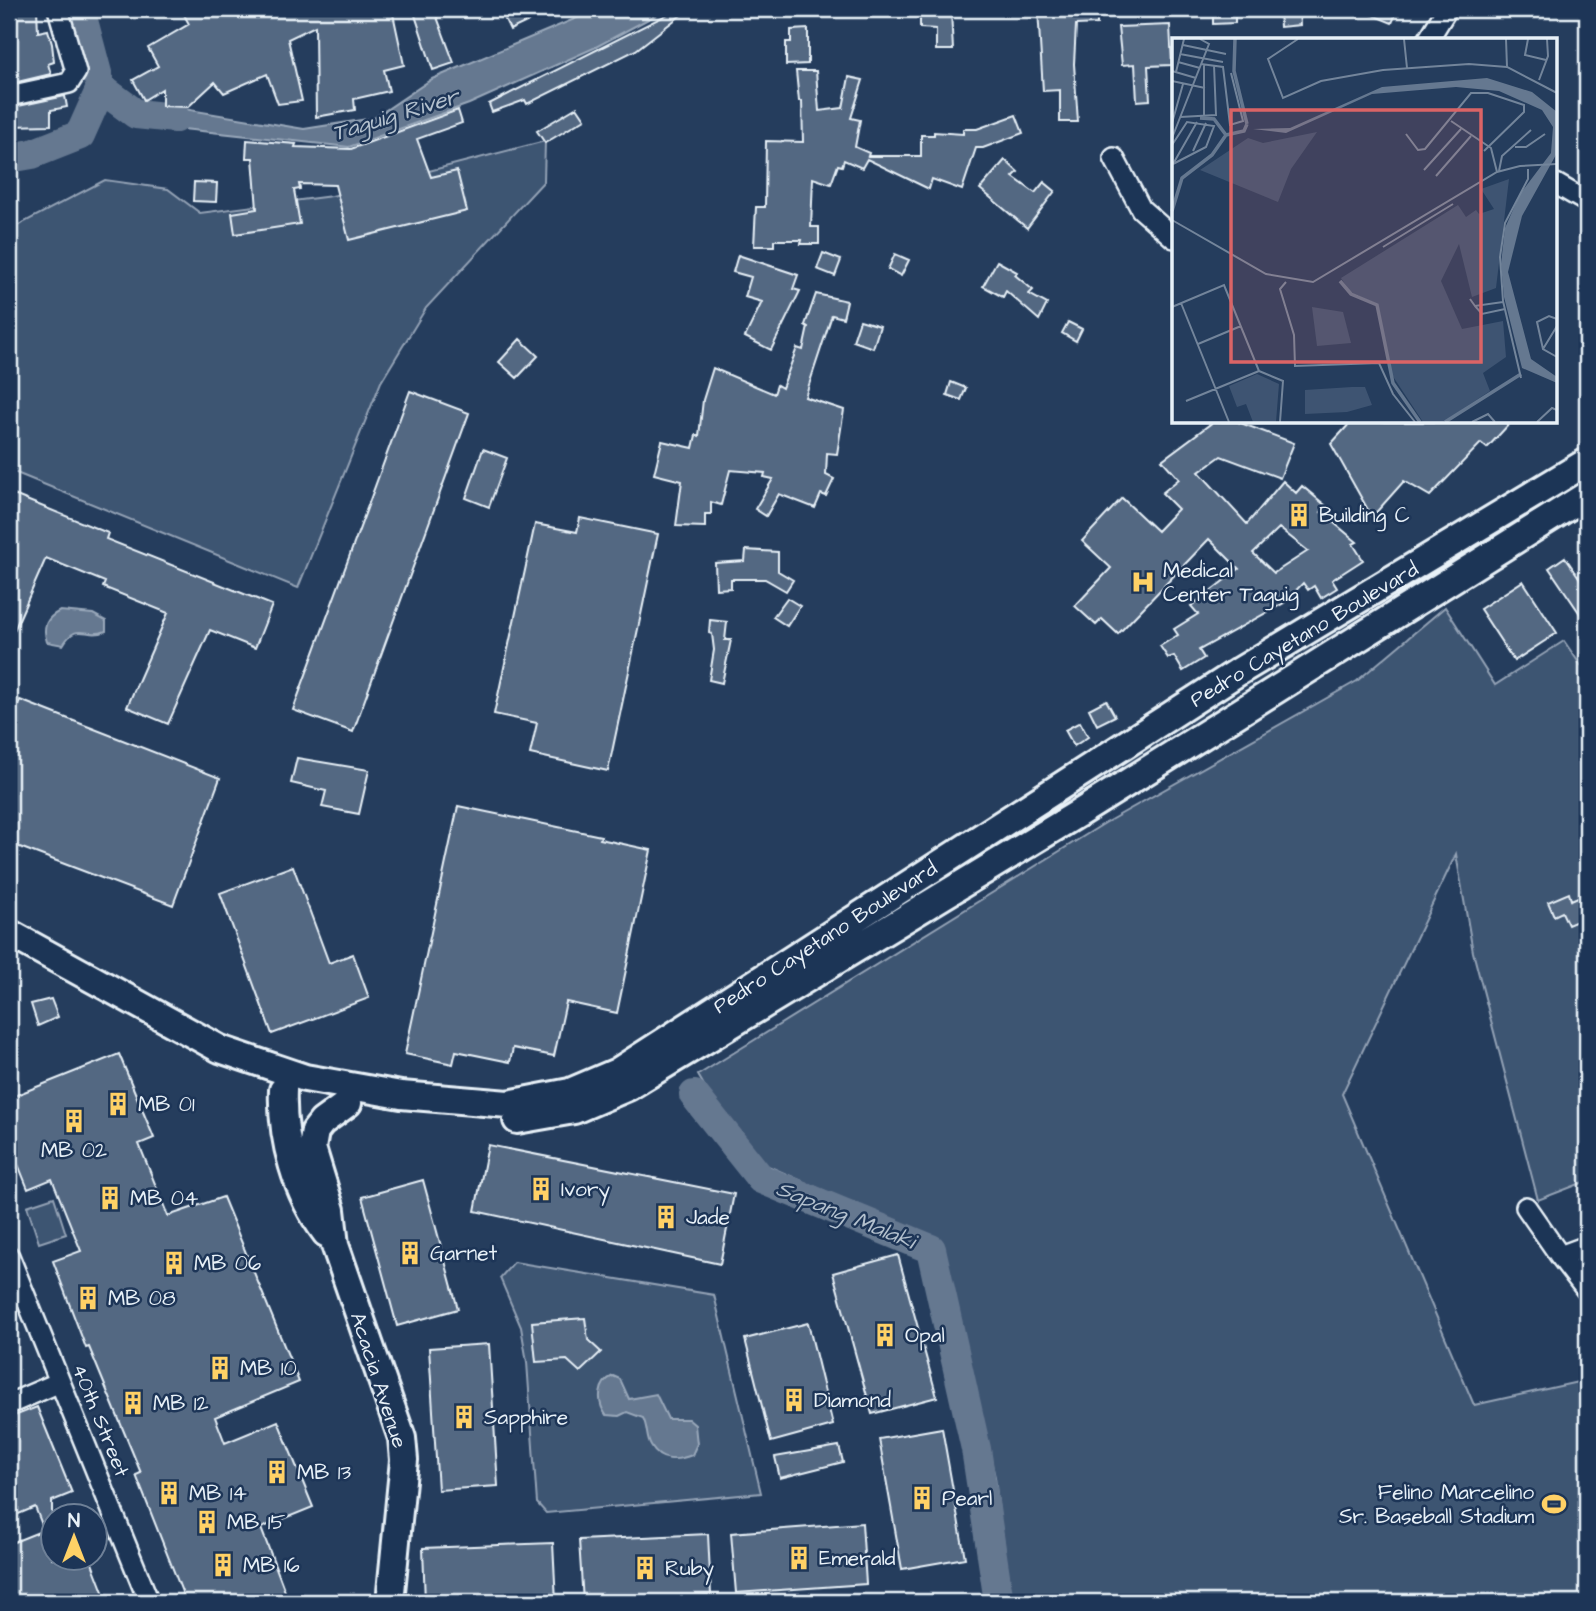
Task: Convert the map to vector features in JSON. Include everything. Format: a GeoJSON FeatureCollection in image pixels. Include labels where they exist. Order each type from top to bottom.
{"type":"FeatureCollection","features":[{"type":"Feature","properties":{"kind":"main road","name":"Pedro Cayetano Boulevard"},"geometry":{"type":"LineString","coordinates":[[9,933],[197,1037],[259,1065],[326,1082],[401,1095],[492,1103],[542,1099],[587,1086],[617,1072],[1189,704],[1587,462]]}},
{"type":"Feature","properties":{"kind":"main road","name":"Pedro Cayetano Boulevard"},"geometry":{"type":"LineString","coordinates":[[9,952],[213,1065],[282,1090],[422,1114],[518,1120],[565,1112],[610,1096],[1208,733],[1587,495]]}},
{"type":"Feature","properties":{"kind":"main road"},"geometry":{"type":"LineString","coordinates":[[1189,704],[1208,733]]}},
{"type":"Feature","properties":{"kind":"main road","name":"Acacia Avenue"},"geometry":{"type":"LineString","coordinates":[[282,1090],[283,1126],[290,1155],[318,1223],[334,1245]]}},
{"type":"Feature","properties":{"kind":"main road","name":"Acacia Avenue"},"geometry":{"type":"LineString","coordinates":[[348,1103],[321,1122],[312,1139],[313,1156],[331,1210],[334,1245],[402,1438],[404,1460],[390,1602]]}},
{"type":"Feature","properties":{"kind":"street"},"geometry":{"type":"LineString","coordinates":[[9,96],[69,83],[74,79],[76,72],[58,9]]}},
{"type":"Feature","properties":{"kind":"street"},"geometry":{"type":"LineString","coordinates":[[1429,38],[1447,9]]}},
{"type":"Feature","properties":{"kind":"street"},"geometry":{"type":"LineString","coordinates":[[1114,158],[1141,209],[1172,236]]}},
{"type":"Feature","properties":{"kind":"street"},"geometry":{"type":"LineString","coordinates":[[1558,185],[1582,199],[1587,212]]}},
{"type":"Feature","properties":{"kind":"street"},"geometry":{"type":"LineString","coordinates":[[1527,1207],[1587,1291]]}},
{"type":"Feature","properties":{"kind":"street"},"geometry":{"type":"LineString","coordinates":[[1560,1256],[1587,1246]]}},
{"type":"Feature","properties":{"kind":"street","name":"40th Street"},"geometry":{"type":"LineString","coordinates":[[9,1256],[149,1602]]}},
{"type":"Feature","properties":{"kind":"street"},"geometry":{"type":"LineString","coordinates":[[9,1404],[60,1382]]}},
{"type":"Feature","properties":{"kind":"shaded area"},"geometry":{"type":"Polygon","coordinates":[[[545,141],[544,181],[426,308],[381,382],[298,588],[9,470],[9,230],[105,180],[168,189],[200,213],[332,196],[545,141]]]}},
{"type":"Feature","properties":{"kind":"shaded area"},"geometry":{"type":"Polygon","coordinates":[[[1445,607],[1495,685],[1564,641],[1584,670],[1587,669],[1587,1181],[1538,1200],[1473,952],[1456,854],[1342,1094],[1474,1405],[1587,1380],[1587,1602],[1009,1602],[995,1477],[938,1241],[759,1162],[730,1130],[698,1075],[1105,823],[1357,681],[1445,607]]]}},
{"type":"Feature","properties":{"kind":"shaded area"},"geometry":{"type":"Polygon","coordinates":[[[54,1197],[66,1234],[39,1243],[27,1206],[54,1197]]]}},
{"type":"Feature","properties":{"kind":"shaded area"},"geometry":{"type":"Polygon","coordinates":[[[514,1262],[714,1295],[761,1493],[546,1513],[537,1503],[527,1362],[521,1327],[500,1278],[514,1262]]]}},
{"type":"Feature","properties":{"kind":"water"},"geometry":{"type":"Polygon","coordinates":[[[598,9],[667,9],[594,48],[469,104],[349,147],[137,124],[136,114],[142,102],[304,129],[374,118],[432,79],[598,9]]]}},
{"type":"Feature","properties":{"kind":"water"},"geometry":{"type":"Polygon","coordinates":[[[60,611],[93,614],[106,621],[106,631],[78,632],[63,645],[47,642],[46,624],[60,611]]]}},
{"type":"Feature","properties":{"kind":"water"},"geometry":{"type":"Polygon","coordinates":[[[613,1376],[620,1379],[629,1399],[656,1394],[668,1419],[688,1419],[695,1425],[697,1444],[692,1455],[669,1459],[659,1455],[649,1443],[643,1418],[627,1412],[619,1416],[606,1415],[601,1405],[601,1388],[613,1376]]]}},
{"type":"Feature","properties":{"kind":"building"},"geometry":{"type":"Polygon","coordinates":[[[9,9],[37,9],[38,32],[48,30],[52,44],[54,62],[48,64],[51,74],[9,84],[9,9]]]}},
{"type":"Feature","properties":{"kind":"building"},"geometry":{"type":"Polygon","coordinates":[[[181,9],[392,9],[404,65],[384,70],[389,91],[354,99],[355,110],[316,117],[315,26],[288,39],[302,101],[278,104],[267,74],[224,93],[215,82],[188,107],[162,106],[162,89],[144,100],[133,80],[158,66],[148,48],[189,24],[181,9]]]}},
{"type":"Feature","properties":{"kind":"building"},"geometry":{"type":"Polygon","coordinates":[[[413,9],[434,9],[454,63],[433,70],[413,9]]]}},
{"type":"Feature","properties":{"kind":"building"},"geometry":{"type":"Polygon","coordinates":[[[500,9],[554,9],[510,30],[500,9]]]}},
{"type":"Feature","properties":{"kind":"building"},"geometry":{"type":"Polygon","coordinates":[[[678,9],[685,12],[636,50],[527,104],[525,100],[492,112],[489,104],[678,9]]]}},
{"type":"Feature","properties":{"kind":"building"},"geometry":{"type":"Polygon","coordinates":[[[920,9],[951,11],[953,50],[936,50],[936,29],[920,28],[920,9]]]}},
{"type":"Feature","properties":{"kind":"building"},"geometry":{"type":"Polygon","coordinates":[[[1038,9],[1097,9],[1097,24],[1076,25],[1074,64],[1078,122],[1060,122],[1060,90],[1043,91],[1038,9]]]}},
{"type":"Feature","properties":{"kind":"building"},"geometry":{"type":"Polygon","coordinates":[[[1213,9],[1235,9],[1235,23],[1213,24],[1213,9]]]}},
{"type":"Feature","properties":{"kind":"building"},"geometry":{"type":"Polygon","coordinates":[[[1279,9],[1299,9],[1300,25],[1280,27],[1279,9]]]}},
{"type":"Feature","properties":{"kind":"building"},"geometry":{"type":"Polygon","coordinates":[[[1358,9],[1398,9],[1392,23],[1358,9]]]}},
{"type":"Feature","properties":{"kind":"building"},"geometry":{"type":"Polygon","coordinates":[[[1170,25],[1172,65],[1148,66],[1150,100],[1137,101],[1135,64],[1122,65],[1118,27],[1170,25]]]}},
{"type":"Feature","properties":{"kind":"building"},"geometry":{"type":"Polygon","coordinates":[[[808,29],[808,64],[786,65],[786,42],[791,42],[791,30],[808,29]]]}},
{"type":"Feature","properties":{"kind":"building"},"geometry":{"type":"Polygon","coordinates":[[[796,71],[816,71],[819,111],[843,108],[849,77],[863,80],[851,118],[860,120],[855,147],[869,153],[868,156],[921,156],[921,135],[934,135],[934,132],[963,134],[963,129],[977,129],[1016,115],[1023,133],[983,148],[976,148],[962,190],[932,179],[929,189],[867,159],[862,168],[844,160],[842,166],[838,165],[831,184],[813,178],[811,227],[819,227],[819,244],[801,244],[802,240],[774,240],[774,246],[754,246],[756,207],[765,207],[766,141],[803,142],[802,101],[799,101],[796,71]]]}},
{"type":"Feature","properties":{"kind":"building"},"geometry":{"type":"Polygon","coordinates":[[[65,96],[67,107],[51,110],[51,125],[9,126],[9,108],[65,96]]]}},
{"type":"Feature","properties":{"kind":"building"},"geometry":{"type":"Polygon","coordinates":[[[577,107],[585,119],[545,143],[537,131],[577,107]]]}},
{"type":"Feature","properties":{"kind":"building"},"geometry":{"type":"Polygon","coordinates":[[[458,110],[462,123],[417,139],[431,177],[457,171],[467,211],[349,240],[335,185],[299,184],[300,189],[294,190],[300,224],[235,234],[232,213],[257,209],[253,158],[246,158],[247,140],[296,144],[295,147],[351,149],[458,110]]]}},
{"type":"Feature","properties":{"kind":"building"},"geometry":{"type":"Polygon","coordinates":[[[1005,160],[1018,172],[1013,177],[1035,193],[1044,182],[1055,191],[1027,228],[980,189],[1005,160]]]}},
{"type":"Feature","properties":{"kind":"building"},"geometry":{"type":"Polygon","coordinates":[[[194,182],[217,183],[216,202],[193,201],[194,182]]]}},
{"type":"Feature","properties":{"kind":"building"},"geometry":{"type":"Polygon","coordinates":[[[823,253],[841,260],[835,276],[817,269],[823,253]]]}},
{"type":"Feature","properties":{"kind":"building"},"geometry":{"type":"Polygon","coordinates":[[[895,254],[909,260],[901,276],[888,269],[895,254]]]}},
{"type":"Feature","properties":{"kind":"building"},"geometry":{"type":"Polygon","coordinates":[[[738,255],[798,275],[793,289],[800,291],[771,350],[745,337],[762,302],[745,297],[751,277],[733,272],[738,255]]]}},
{"type":"Feature","properties":{"kind":"building"},"geometry":{"type":"Polygon","coordinates":[[[997,261],[1017,272],[1015,275],[1033,290],[1029,294],[1047,304],[1039,320],[1006,291],[1003,297],[983,286],[997,261]]]}},
{"type":"Feature","properties":{"kind":"building"},"geometry":{"type":"Polygon","coordinates":[[[816,294],[847,301],[843,318],[832,315],[805,397],[844,410],[837,454],[827,453],[826,475],[834,479],[826,496],[821,494],[815,508],[779,494],[766,516],[755,509],[773,479],[764,477],[765,473],[730,470],[721,505],[711,502],[711,514],[705,514],[705,527],[676,526],[682,481],[654,474],[662,441],[693,448],[696,435],[699,436],[703,400],[713,368],[774,394],[777,385],[782,388],[797,348],[803,350],[808,327],[805,325],[816,294]]]}},
{"type":"Feature","properties":{"kind":"building"},"geometry":{"type":"Polygon","coordinates":[[[860,320],[880,326],[873,348],[853,341],[860,320]]]}},
{"type":"Feature","properties":{"kind":"building"},"geometry":{"type":"Polygon","coordinates":[[[1068,322],[1082,329],[1076,341],[1062,333],[1068,322]]]}},
{"type":"Feature","properties":{"kind":"building"},"geometry":{"type":"Polygon","coordinates":[[[520,339],[538,356],[517,378],[499,362],[520,339]]]}},
{"type":"Feature","properties":{"kind":"building"},"geometry":{"type":"Polygon","coordinates":[[[951,382],[966,388],[961,400],[947,395],[951,382]]]}},
{"type":"Feature","properties":{"kind":"building"},"geometry":{"type":"Polygon","coordinates":[[[410,391],[469,413],[353,732],[293,710],[410,391]]]}},
{"type":"Feature","properties":{"kind":"building"},"geometry":{"type":"Polygon","coordinates":[[[1210,424],[1243,424],[1294,443],[1280,478],[1221,456],[1199,472],[1247,524],[1283,481],[1296,493],[1302,486],[1326,506],[1321,512],[1357,542],[1353,544],[1363,560],[1332,580],[1337,588],[1321,598],[1314,586],[1308,590],[1303,583],[1284,603],[1199,650],[1204,658],[1183,671],[1174,656],[1168,658],[1160,646],[1178,635],[1174,629],[1198,614],[1191,606],[1239,569],[1209,539],[1118,634],[1102,619],[1096,625],[1075,606],[1111,568],[1082,541],[1122,498],[1157,531],[1178,509],[1162,493],[1179,479],[1162,460],[1210,424]],[[1279,528],[1253,553],[1274,573],[1308,551],[1279,528]]]}},
{"type":"Feature","properties":{"kind":"building"},"geometry":{"type":"Polygon","coordinates":[[[1349,424],[1509,424],[1487,448],[1481,443],[1430,496],[1404,481],[1372,517],[1331,444],[1349,424]]]}},
{"type":"Feature","properties":{"kind":"building"},"geometry":{"type":"Polygon","coordinates":[[[483,449],[507,458],[489,507],[466,498],[483,449]]]}},
{"type":"Feature","properties":{"kind":"building"},"geometry":{"type":"Polygon","coordinates":[[[9,493],[108,533],[106,539],[272,605],[255,648],[210,630],[168,724],[127,707],[168,613],[103,587],[105,582],[46,558],[9,642],[9,493]]]}},
{"type":"Feature","properties":{"kind":"building"},"geometry":{"type":"Polygon","coordinates":[[[580,518],[658,534],[608,771],[530,754],[537,723],[494,714],[535,524],[577,532],[580,518]]]}},
{"type":"Feature","properties":{"kind":"building"},"geometry":{"type":"Polygon","coordinates":[[[746,550],[778,552],[778,571],[793,580],[786,591],[765,579],[731,579],[731,588],[716,589],[715,563],[745,561],[746,550]]]}},
{"type":"Feature","properties":{"kind":"building"},"geometry":{"type":"Polygon","coordinates":[[[1565,557],[1587,589],[1587,624],[1549,568],[1565,557]]]}},
{"type":"Feature","properties":{"kind":"building"},"geometry":{"type":"Polygon","coordinates":[[[1523,581],[1557,633],[1514,661],[1480,609],[1523,581]]]}},
{"type":"Feature","properties":{"kind":"building"},"geometry":{"type":"Polygon","coordinates":[[[787,598],[800,606],[787,626],[773,617],[787,598]]]}},
{"type":"Feature","properties":{"kind":"building"},"geometry":{"type":"Polygon","coordinates":[[[710,620],[727,622],[725,640],[731,640],[722,683],[709,680],[714,650],[712,634],[709,633],[710,620]]]}},
{"type":"Feature","properties":{"kind":"building"},"geometry":{"type":"Polygon","coordinates":[[[20,700],[220,778],[173,905],[9,843],[9,729],[20,700]]]}},
{"type":"Feature","properties":{"kind":"building"},"geometry":{"type":"Polygon","coordinates":[[[1106,700],[1115,716],[1097,725],[1089,709],[1106,700]]]}},
{"type":"Feature","properties":{"kind":"building"},"geometry":{"type":"Polygon","coordinates":[[[1080,722],[1088,737],[1074,746],[1065,730],[1080,722]]]}},
{"type":"Feature","properties":{"kind":"building"},"geometry":{"type":"Polygon","coordinates":[[[297,758],[369,770],[359,814],[322,807],[326,791],[291,783],[297,758]]]}},
{"type":"Feature","properties":{"kind":"building"},"geometry":{"type":"Polygon","coordinates":[[[458,806],[601,836],[600,839],[651,850],[617,1013],[566,1002],[554,1056],[513,1048],[510,1062],[456,1051],[453,1064],[405,1054],[458,806]]]}},
{"type":"Feature","properties":{"kind":"building"},"geometry":{"type":"Polygon","coordinates":[[[293,866],[329,963],[353,954],[369,998],[272,1034],[220,893],[293,866]]]}},
{"type":"Feature","properties":{"kind":"building"},"geometry":{"type":"Polygon","coordinates":[[[1569,893],[1571,900],[1580,896],[1587,917],[1568,925],[1562,912],[1554,916],[1548,902],[1569,893]]]}},
{"type":"Feature","properties":{"kind":"building"},"geometry":{"type":"Polygon","coordinates":[[[51,999],[58,1017],[38,1026],[31,1004],[51,999]]]}},
{"type":"Feature","properties":{"kind":"building"},"geometry":{"type":"Polygon","coordinates":[[[119,1054],[154,1138],[139,1144],[168,1216],[223,1197],[299,1382],[215,1417],[225,1443],[278,1421],[313,1507],[261,1528],[289,1602],[186,1602],[136,1475],[141,1473],[89,1347],[86,1348],[53,1261],[81,1251],[52,1179],[28,1189],[9,1142],[9,1098],[119,1054]]]}},
{"type":"Feature","properties":{"kind":"building"},"geometry":{"type":"Polygon","coordinates":[[[488,1145],[734,1194],[720,1264],[475,1211],[488,1145]]]}},
{"type":"Feature","properties":{"kind":"building","name":"Garnet"},"geometry":{"type":"Polygon","coordinates":[[[423,1180],[458,1309],[397,1326],[362,1197],[423,1180]]]}},
{"type":"Feature","properties":{"kind":"building","name":"Opal"},"geometry":{"type":"Polygon","coordinates":[[[898,1255],[937,1397],[872,1414],[833,1273],[898,1255]]]}},
{"type":"Feature","properties":{"kind":"building"},"geometry":{"type":"Polygon","coordinates":[[[585,1318],[588,1340],[601,1352],[580,1372],[567,1360],[536,1362],[532,1322],[585,1318]]]}},
{"type":"Feature","properties":{"kind":"building","name":"Diamond"},"geometry":{"type":"Polygon","coordinates":[[[808,1323],[833,1425],[771,1442],[745,1339],[808,1323]]]}},
{"type":"Feature","properties":{"kind":"building","name":"Sapphire"},"geometry":{"type":"Polygon","coordinates":[[[489,1344],[498,1486],[438,1490],[429,1348],[489,1344]]]}},
{"type":"Feature","properties":{"kind":"building"},"geometry":{"type":"Polygon","coordinates":[[[37,1407],[72,1493],[52,1502],[38,1502],[38,1515],[35,1507],[9,1518],[9,1418],[37,1407]]]}},
{"type":"Feature","properties":{"kind":"building","name":"Pearl"},"geometry":{"type":"Polygon","coordinates":[[[942,1428],[965,1558],[902,1569],[879,1439],[942,1428]]]}},
{"type":"Feature","properties":{"kind":"building"},"geometry":{"type":"Polygon","coordinates":[[[839,1446],[843,1462],[780,1478],[775,1457],[839,1446]]]}},
{"type":"Feature","properties":{"kind":"building","name":"Emerald"},"geometry":{"type":"Polygon","coordinates":[[[862,1523],[866,1584],[736,1593],[731,1533],[862,1523]]]}},
{"type":"Feature","properties":{"kind":"building"},"geometry":{"type":"Polygon","coordinates":[[[38,1532],[38,1572],[95,1572],[107,1602],[9,1602],[9,1544],[38,1532]]]}},
{"type":"Feature","properties":{"kind":"building","name":"Ruby"},"geometry":{"type":"Polygon","coordinates":[[[708,1534],[711,1595],[583,1602],[579,1540],[708,1534]]]}},
{"type":"Feature","properties":{"kind":"building"},"geometry":{"type":"Polygon","coordinates":[[[553,1543],[556,1602],[425,1602],[423,1548],[553,1543]]]}},
{"type":"Feature","properties":{"kind":"waterway"},"geometry":{"type":"LineString","coordinates":[[80,9],[101,88]]}},
{"type":"Feature","properties":{"kind":"waterway","name":"Taguig River"},"geometry":{"type":"LineString","coordinates":[[101,88],[136,114],[175,118]]}},
{"type":"Feature","properties":{"kind":"waterway"},"geometry":{"type":"LineString","coordinates":[[9,158],[32,154],[80,135],[101,88]]}},
{"type":"Feature","properties":{"kind":"waterway","name":"Sapang Malaki"},"geometry":{"type":"LineString","coordinates":[[694,1095],[761,1179],[931,1249],[976,1449],[999,1602]]}},
{"type":"Feature","properties":{"kind":"place","name":"Building C"},"geometry":{"type":"Point","coordinates":[1299,515]}},
{"type":"Feature","properties":{"kind":"place","name":"Medical Center Taguig"},"geometry":{"type":"Point","coordinates":[1143,582]}},
{"type":"Feature","properties":{"kind":"place","name":"MB 01"},"geometry":{"type":"Point","coordinates":[118,1104]}},
{"type":"Feature","properties":{"kind":"place","name":"MB 02"},"geometry":{"type":"Point","coordinates":[74,1121]}},
{"type":"Feature","properties":{"kind":"place","name":"Ivory"},"geometry":{"type":"Point","coordinates":[541,1189]}},
{"type":"Feature","properties":{"kind":"place","name":"MB 04"},"geometry":{"type":"Point","coordinates":[110,1198]}},
{"type":"Feature","properties":{"kind":"place","name":"Jade"},"geometry":{"type":"Point","coordinates":[666,1217]}},
{"type":"Feature","properties":{"kind":"place","name":"Garnet"},"geometry":{"type":"Point","coordinates":[410,1253]}},
{"type":"Feature","properties":{"kind":"place","name":"MB 06"},"geometry":{"type":"Point","coordinates":[174,1263]}},
{"type":"Feature","properties":{"kind":"place","name":"MB 08"},"geometry":{"type":"Point","coordinates":[88,1298]}},
{"type":"Feature","properties":{"kind":"place","name":"Opal"},"geometry":{"type":"Point","coordinates":[885,1335]}},
{"type":"Feature","properties":{"kind":"place","name":"MB 10"},"geometry":{"type":"Point","coordinates":[220,1368]}},
{"type":"Feature","properties":{"kind":"place","name":"Diamond"},"geometry":{"type":"Point","coordinates":[794,1400]}},
{"type":"Feature","properties":{"kind":"place","name":"MB 12"},"geometry":{"type":"Point","coordinates":[133,1403]}},
{"type":"Feature","properties":{"kind":"place","name":"Sapphire"},"geometry":{"type":"Point","coordinates":[464,1417]}},
{"type":"Feature","properties":{"kind":"place","name":"MB 13"},"geometry":{"type":"Point","coordinates":[277,1472]}},
{"type":"Feature","properties":{"kind":"place","name":"MB 14"},"geometry":{"type":"Point","coordinates":[169,1493]}},
{"type":"Feature","properties":{"kind":"place","name":"Pearl"},"geometry":{"type":"Point","coordinates":[922,1498]}},
{"type":"Feature","properties":{"kind":"place","name":"Felino Marcelino Sr. Baseball Stadium"},"geometry":{"type":"Point","coordinates":[1554,1504]}},
{"type":"Feature","properties":{"kind":"place","name":"MB 15"},"geometry":{"type":"Point","coordinates":[207,1522]}},
{"type":"Feature","properties":{"kind":"place","name":"Emerald"},"geometry":{"type":"Point","coordinates":[799,1558]}},
{"type":"Feature","properties":{"kind":"place","name":"MB 16"},"geometry":{"type":"Point","coordinates":[223,1565]}},
{"type":"Feature","properties":{"kind":"place","name":"Ruby"},"geometry":{"type":"Point","coordinates":[645,1568]}}]}
